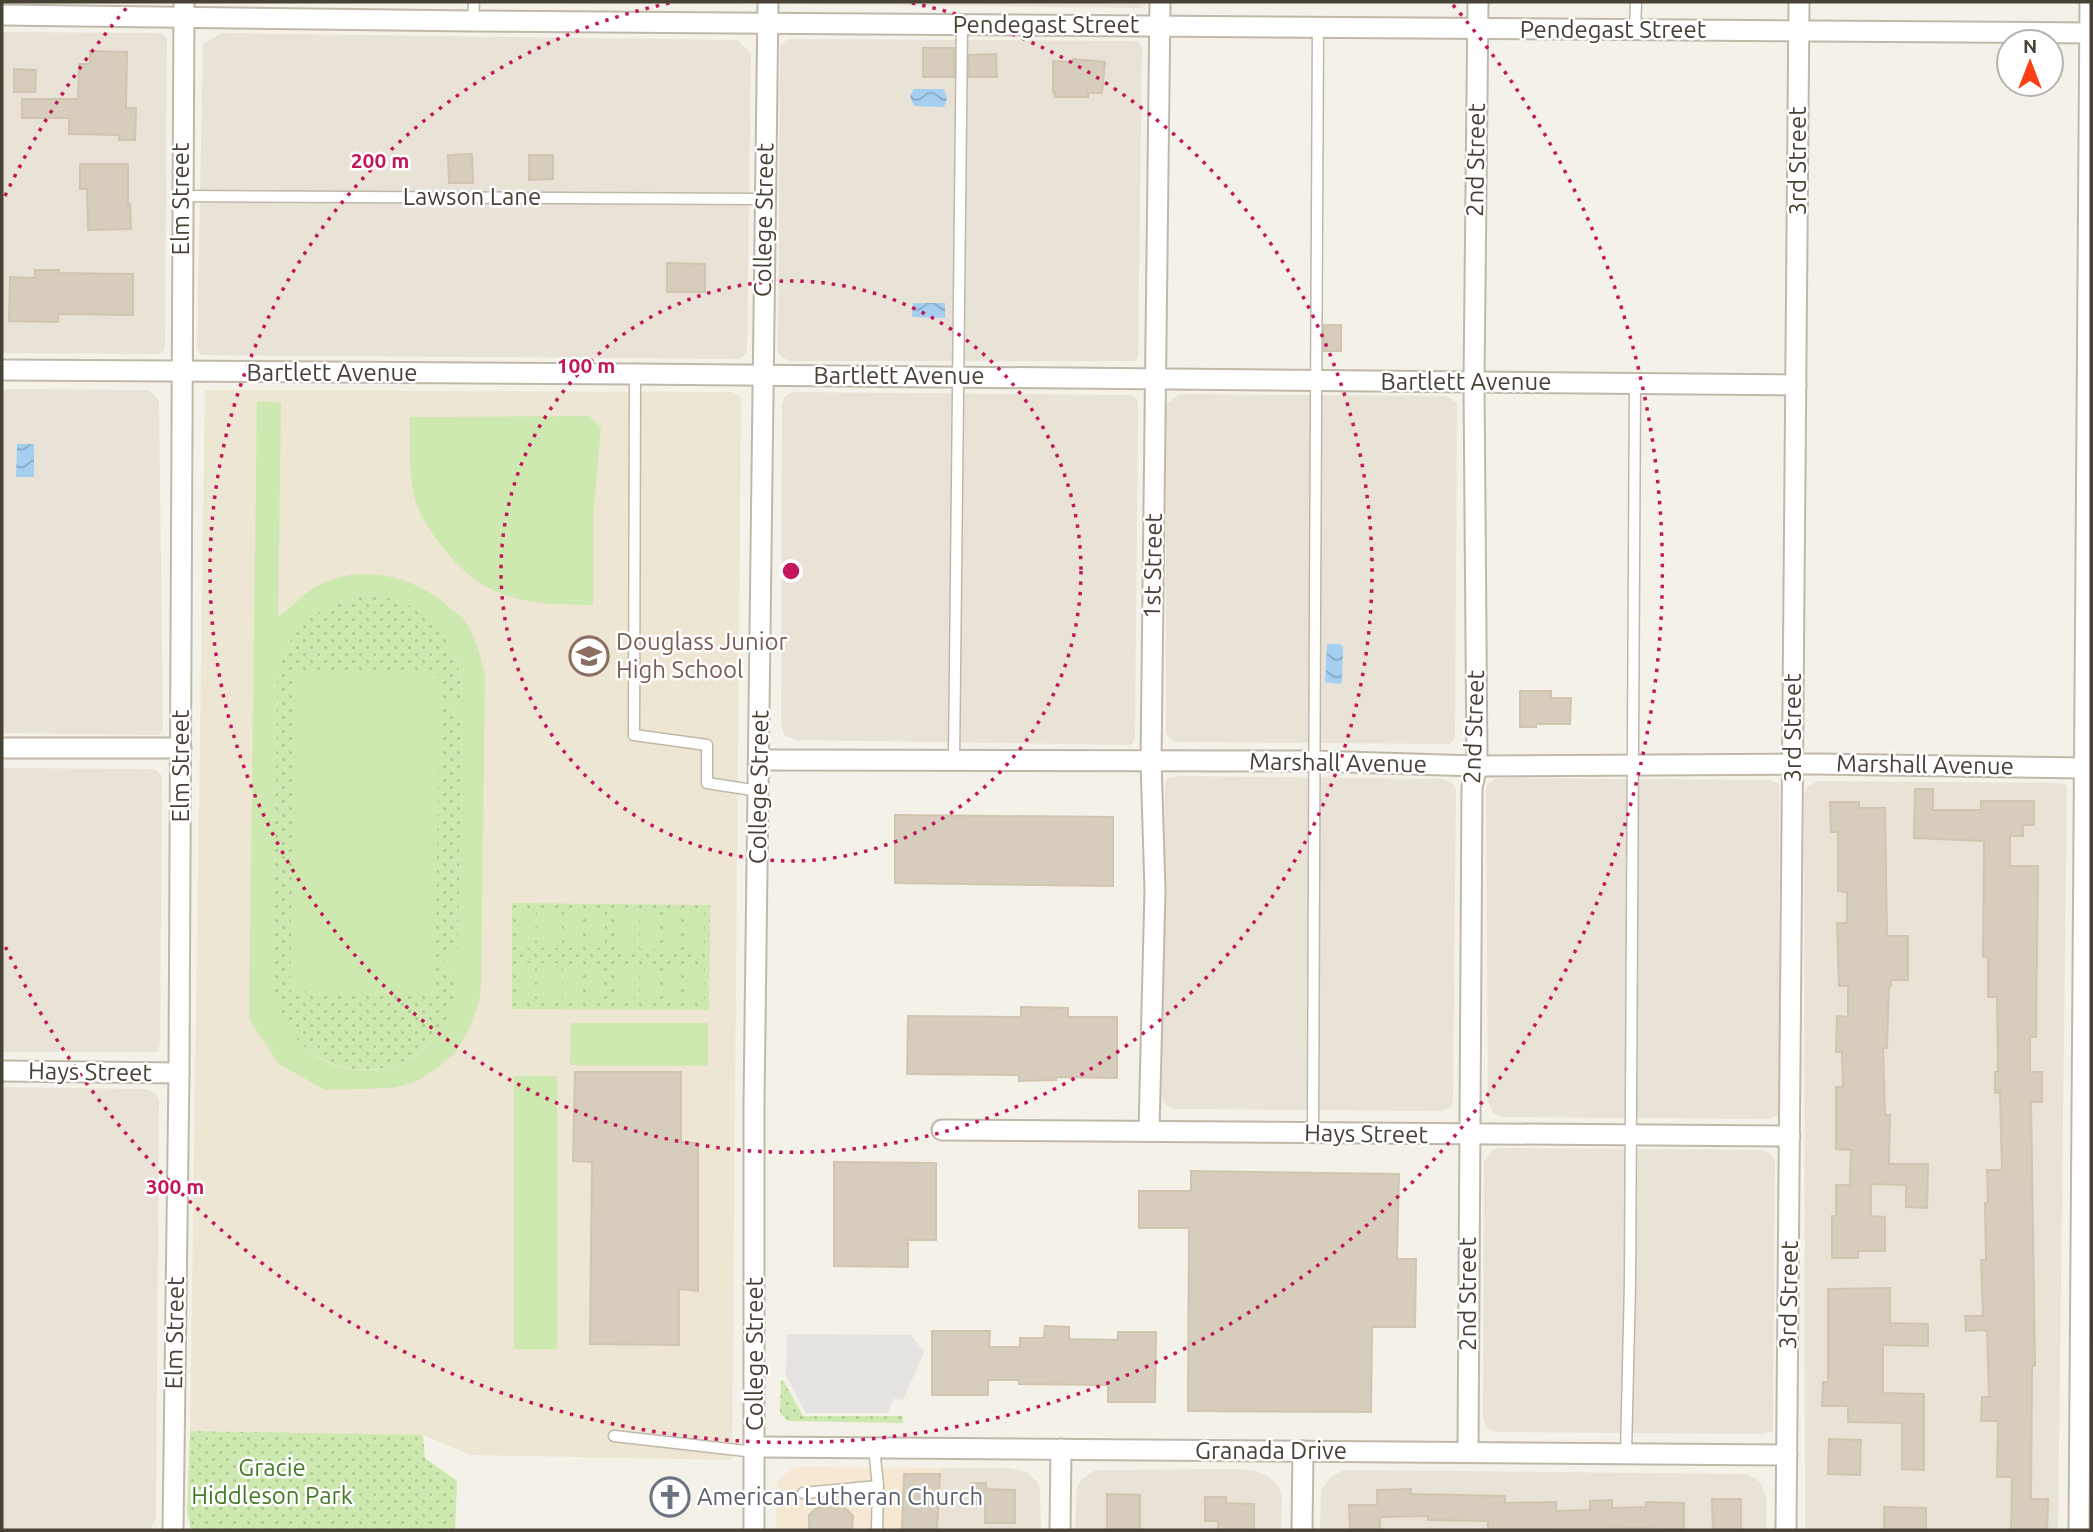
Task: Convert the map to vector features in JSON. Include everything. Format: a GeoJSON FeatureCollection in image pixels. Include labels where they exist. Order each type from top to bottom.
{"type":"FeatureCollection","features":[{"type":"Feature","properties":{"kind":"street","name":"College Street"},"geometry":{"type":"LineString","coordinates":[[754,1530],[754,1104],[768,2]]}},
{"type":"Feature","properties":{"kind":"street","name":"1st Street"},"geometry":{"type":"LineString","coordinates":[[1149,1131],[1155,890],[1151,761],[1160,2]]}},
{"type":"Feature","properties":{"kind":"street","name":"2nd Street"},"geometry":{"type":"LineString","coordinates":[[1468,1452],[1472,787],[1477,766],[1474,382],[1478,2]]}},
{"type":"Feature","properties":{"kind":"street","name":"3rd Street"},"geometry":{"type":"LineString","coordinates":[[1786,1530],[1799,2]]}},
{"type":"Feature","properties":{"kind":"street"},"geometry":{"type":"LineString","coordinates":[[2079,1530],[2086,1343],[2086,774],[2091,2]]}},
{"type":"Feature","properties":{"kind":"street","name":"Pendegast Street"},"geometry":{"type":"LineString","coordinates":[[2,15],[184,10],[474,12],[768,23],[2091,33]]}},
{"type":"Feature","properties":{"kind":"street","name":"Elm Street"},"geometry":{"type":"LineString","coordinates":[[173,1530],[179,1073],[181,196],[184,10]]}},
{"type":"Feature","properties":{"kind":"street","name":"Bartlett Avenue"},"geometry":{"type":"LineString","coordinates":[[2,370],[1796,385]]}},
{"type":"Feature","properties":{"kind":"street"},"geometry":{"type":"LineString","coordinates":[[2,748],[181,748]]}},
{"type":"Feature","properties":{"kind":"street","name":"Marshall Avenue"},"geometry":{"type":"LineString","coordinates":[[759,760],[1313,761],[1477,766],[1817,764],[2086,774]]}},
{"type":"Feature","properties":{"kind":"street","name":"Hays Street"},"geometry":{"type":"LineString","coordinates":[[2,1071],[179,1073]]}},
{"type":"Feature","properties":{"kind":"street","name":"Hays Street"},"geometry":{"type":"LineString","coordinates":[[942,1130],[1790,1136]]}},
{"type":"Feature","properties":{"kind":"street","name":"Granada Drive"},"geometry":{"type":"LineString","coordinates":[[755,1449],[1787,1455]]}},
{"type":"Feature","properties":{"kind":"street"},"geometry":{"type":"LineString","coordinates":[[1060,1530],[1061,1449]]}},
{"type":"Feature","properties":{"kind":"street"},"geometry":{"type":"LineString","coordinates":[[1302,1530],[1303,1451]]}},
{"type":"Feature","properties":{"kind":"lane"},"geometry":{"type":"LineString","coordinates":[[1635,30],[1636,2]]}},
{"type":"Feature","properties":{"kind":"lane"},"geometry":{"type":"LineString","coordinates":[[954,762],[962,24]]}},
{"type":"Feature","properties":{"kind":"lane"},"geometry":{"type":"LineString","coordinates":[[1313,1133],[1318,27]]}},
{"type":"Feature","properties":{"kind":"lane","name":"Lawson Lane"},"geometry":{"type":"LineString","coordinates":[[181,196],[764,199]]}},
{"type":"Feature","properties":{"kind":"lane"},"geometry":{"type":"LineString","coordinates":[[635,374],[634,735],[707,744],[707,783],[759,791]]}},
{"type":"Feature","properties":{"kind":"lane"},"geometry":{"type":"LineString","coordinates":[[1626,1454],[1631,1135],[1635,383]]}},
{"type":"Feature","properties":{"kind":"lane"},"geometry":{"type":"LineString","coordinates":[[614,1436],[755,1449]]}},
{"type":"Feature","properties":{"kind":"lane"},"geometry":{"type":"LineString","coordinates":[[874,1448],[878,1486],[877,1530]]}},
{"type":"Feature","properties":{"kind":"lane"},"geometry":{"type":"LineString","coordinates":[[803,1493],[878,1486]]}},
{"type":"Feature","properties":{"kind":"shaded area"},"geometry":{"type":"Polygon","coordinates":[[[377,2],[745,2],[736,4],[377,2]]]}},
{"type":"Feature","properties":{"kind":"shaded area"},"geometry":{"type":"Polygon","coordinates":[[[786,2],[1146,2],[1146,5],[1141,8],[786,2]]]}},
{"type":"Feature","properties":{"kind":"shaded area"},"geometry":{"type":"Polygon","coordinates":[[[2,32],[162,33],[167,38],[165,346],[164,351],[159,354],[2,353],[2,32]]]}},
{"type":"Feature","properties":{"kind":"shaded area"},"geometry":{"type":"Polygon","coordinates":[[[222,33],[738,40],[751,54],[747,352],[740,359],[201,355],[197,348],[203,44],[222,33]]]}},
{"type":"Feature","properties":{"kind":"shaded area"},"geometry":{"type":"Polygon","coordinates":[[[788,39],[1138,41],[1142,48],[1138,358],[1134,361],[790,361],[783,358],[778,353],[780,45],[788,39]]]}},
{"type":"Feature","properties":{"kind":"shaded area"},"geometry":{"type":"Polygon","coordinates":[[[2,389],[149,390],[159,401],[163,728],[159,735],[2,733],[2,389]]]}},
{"type":"Feature","properties":{"kind":"shaded area"},"geometry":{"type":"Polygon","coordinates":[[[205,390],[731,392],[739,395],[741,399],[732,1460],[471,1455],[423,1435],[190,1431],[205,390]]]}},
{"type":"Feature","properties":{"kind":"shaded area"},"geometry":{"type":"Polygon","coordinates":[[[792,392],[1132,395],[1138,400],[1135,738],[1131,745],[796,740],[784,735],[781,723],[782,406],[784,397],[792,392]]]}},
{"type":"Feature","properties":{"kind":"shaded area"},"geometry":{"type":"Polygon","coordinates":[[[1179,394],[1446,396],[1457,403],[1455,739],[1450,744],[1175,742],[1166,734],[1166,405],[1179,394]]]}},
{"type":"Feature","properties":{"kind":"shaded area"},"geometry":{"type":"Polygon","coordinates":[[[2,768],[146,769],[156,770],[162,776],[160,1044],[157,1052],[2,1052],[2,768]]]}},
{"type":"Feature","properties":{"kind":"shaded area"},"geometry":{"type":"Polygon","coordinates":[[[1167,778],[1443,779],[1453,784],[1456,790],[1451,1108],[1440,1111],[1174,1109],[1166,1105],[1161,1094],[1165,786],[1167,778]]]}},
{"type":"Feature","properties":{"kind":"shaded area"},"geometry":{"type":"Polygon","coordinates":[[[1503,778],[1768,780],[1779,783],[1778,1116],[1767,1119],[1501,1117],[1493,1113],[1488,1102],[1486,791],[1488,784],[1503,778]]]}},
{"type":"Feature","properties":{"kind":"shaded area"},"geometry":{"type":"Polygon","coordinates":[[[1819,781],[2054,783],[2065,784],[2067,787],[2058,1530],[1805,1530],[1804,795],[1808,786],[1819,781]]]}},
{"type":"Feature","properties":{"kind":"shaded area"},"geometry":{"type":"Polygon","coordinates":[[[2,1087],[147,1089],[156,1094],[159,1100],[156,1517],[150,1530],[2,1530],[2,1087]]]}},
{"type":"Feature","properties":{"kind":"shaded area"},"geometry":{"type":"Polygon","coordinates":[[[1492,1150],[1760,1150],[1771,1154],[1775,1161],[1773,1431],[1761,1434],[1496,1432],[1487,1428],[1483,1417],[1484,1162],[1492,1150]]]}},
{"type":"Feature","properties":{"kind":"shaded area"},"geometry":{"type":"Polygon","coordinates":[[[787,1334],[911,1335],[924,1352],[903,1400],[893,1399],[888,1413],[806,1413],[786,1376],[787,1334]]]}},
{"type":"Feature","properties":{"kind":"shaded area"},"geometry":{"type":"Polygon","coordinates":[[[940,1468],[1008,1468],[1027,1472],[1038,1483],[1040,1490],[1041,1530],[938,1530],[940,1468]]]}},
{"type":"Feature","properties":{"kind":"shaded area"},"geometry":{"type":"Polygon","coordinates":[[[940,1468],[938,1530],[776,1530],[777,1483],[792,1469],[940,1468]]]}},
{"type":"Feature","properties":{"kind":"shaded area"},"geometry":{"type":"Polygon","coordinates":[[[1096,1470],[1255,1471],[1269,1477],[1278,1486],[1282,1496],[1281,1530],[1075,1530],[1077,1488],[1082,1479],[1096,1470]]]}},
{"type":"Feature","properties":{"kind":"shaded area"},"geometry":{"type":"Polygon","coordinates":[[[1344,1470],[1748,1474],[1760,1482],[1766,1496],[1766,1530],[1320,1530],[1321,1490],[1331,1477],[1344,1470]]]}},
{"type":"Feature","properties":{"kind":"green space"},"geometry":{"type":"Polygon","coordinates":[[[257,401],[281,403],[278,617],[321,584],[338,578],[373,574],[407,581],[437,598],[464,620],[476,642],[485,675],[481,986],[479,1002],[469,1029],[455,1053],[417,1081],[392,1088],[325,1090],[279,1064],[249,1019],[257,401]],[[365,596],[330,606],[304,623],[295,634],[281,663],[277,682],[273,974],[282,1016],[304,1046],[333,1064],[366,1070],[398,1064],[427,1046],[449,1015],[458,973],[444,972],[444,955],[458,954],[462,716],[448,716],[449,698],[462,698],[458,665],[453,650],[434,624],[408,605],[389,598],[365,596]]]}},
{"type":"Feature","properties":{"kind":"green space"},"geometry":{"type":"Polygon","coordinates":[[[589,416],[601,428],[593,515],[593,605],[527,601],[490,589],[457,564],[441,545],[416,503],[411,471],[410,417],[589,416]]]}},
{"type":"Feature","properties":{"kind":"green space"},"geometry":{"type":"Polygon","coordinates":[[[365,596],[389,598],[408,605],[422,613],[445,636],[458,665],[462,698],[449,698],[448,715],[462,716],[458,955],[445,955],[445,972],[458,973],[454,1005],[442,1028],[424,1048],[406,1060],[365,1070],[344,1067],[325,1060],[307,1049],[292,1034],[276,1005],[273,974],[277,682],[281,663],[295,634],[304,623],[330,606],[365,596]]]}},
{"type":"Feature","properties":{"kind":"green space"},"geometry":{"type":"Polygon","coordinates":[[[295,671],[440,675],[435,994],[290,991],[295,671]]]}},
{"type":"Feature","properties":{"kind":"green space"},"geometry":{"type":"Polygon","coordinates":[[[512,903],[710,905],[709,1010],[512,1009],[512,903]]]}},
{"type":"Feature","properties":{"kind":"green space"},"geometry":{"type":"Polygon","coordinates":[[[518,909],[536,909],[535,948],[518,948],[518,909]]]}},
{"type":"Feature","properties":{"kind":"green space"},"geometry":{"type":"Polygon","coordinates":[[[541,909],[559,909],[558,948],[541,948],[541,909]]]}},
{"type":"Feature","properties":{"kind":"green space"},"geometry":{"type":"Polygon","coordinates":[[[564,910],[582,910],[581,948],[564,948],[564,910]]]}},
{"type":"Feature","properties":{"kind":"green space"},"geometry":{"type":"Polygon","coordinates":[[[587,910],[605,910],[605,948],[587,948],[587,910]]]}},
{"type":"Feature","properties":{"kind":"green space"},"geometry":{"type":"Polygon","coordinates":[[[617,911],[635,911],[634,950],[617,950],[617,911]]]}},
{"type":"Feature","properties":{"kind":"green space"},"geometry":{"type":"Polygon","coordinates":[[[640,911],[658,911],[657,949],[640,949],[640,911]]]}},
{"type":"Feature","properties":{"kind":"green space"},"geometry":{"type":"Polygon","coordinates":[[[663,911],[681,911],[680,950],[663,950],[663,911]]]}},
{"type":"Feature","properties":{"kind":"green space"},"geometry":{"type":"Polygon","coordinates":[[[686,911],[704,911],[704,950],[686,950],[686,911]]]}},
{"type":"Feature","properties":{"kind":"green space"},"geometry":{"type":"Polygon","coordinates":[[[517,963],[535,963],[535,1002],[517,1002],[517,963]]]}},
{"type":"Feature","properties":{"kind":"green space"},"geometry":{"type":"Polygon","coordinates":[[[540,963],[558,963],[558,1002],[540,1002],[540,963]]]}},
{"type":"Feature","properties":{"kind":"green space"},"geometry":{"type":"Polygon","coordinates":[[[563,964],[581,964],[581,1002],[563,1002],[563,964]]]}},
{"type":"Feature","properties":{"kind":"green space"},"geometry":{"type":"Polygon","coordinates":[[[587,964],[604,964],[604,1002],[586,1002],[587,964]]]}},
{"type":"Feature","properties":{"kind":"green space"},"geometry":{"type":"Polygon","coordinates":[[[617,964],[635,964],[634,1003],[617,1003],[617,964]]]}},
{"type":"Feature","properties":{"kind":"green space"},"geometry":{"type":"Polygon","coordinates":[[[640,964],[658,964],[657,1003],[640,1003],[640,964]]]}},
{"type":"Feature","properties":{"kind":"green space"},"geometry":{"type":"Polygon","coordinates":[[[663,964],[681,964],[680,1003],[663,1003],[663,964]]]}},
{"type":"Feature","properties":{"kind":"green space"},"geometry":{"type":"Polygon","coordinates":[[[686,964],[704,964],[704,1003],[686,1003],[686,964]]]}},
{"type":"Feature","properties":{"kind":"green space"},"geometry":{"type":"Polygon","coordinates":[[[571,1023],[708,1023],[708,1066],[570,1065],[571,1023]]]}},
{"type":"Feature","properties":{"kind":"green space"},"geometry":{"type":"Polygon","coordinates":[[[514,1076],[557,1076],[557,1349],[514,1349],[514,1076]]]}},
{"type":"Feature","properties":{"kind":"green space"},"geometry":{"type":"Polygon","coordinates":[[[781,1380],[803,1416],[903,1416],[903,1423],[787,1421],[780,1413],[781,1380]]]}},
{"type":"Feature","properties":{"kind":"green space","name":"Gracie Hiddleson Park"},"geometry":{"type":"Polygon","coordinates":[[[190,1431],[423,1435],[425,1458],[457,1481],[455,1530],[191,1530],[187,1512],[190,1431]]]}},
{"type":"Feature","properties":{"kind":"water"},"geometry":{"type":"Polygon","coordinates":[[[914,89],[944,89],[947,99],[944,107],[914,106],[910,96],[914,89]]]}},
{"type":"Feature","properties":{"kind":"water"},"geometry":{"type":"Polygon","coordinates":[[[913,303],[945,303],[945,318],[912,317],[913,303]]]}},
{"type":"Feature","properties":{"kind":"water"},"geometry":{"type":"Polygon","coordinates":[[[17,444],[34,444],[34,477],[16,477],[17,444]]]}},
{"type":"Feature","properties":{"kind":"water"},"geometry":{"type":"Polygon","coordinates":[[[1327,644],[1340,644],[1343,647],[1340,684],[1325,682],[1327,644]]]}},
{"type":"Feature","properties":{"kind":"building"},"geometry":{"type":"Polygon","coordinates":[[[923,48],[954,48],[954,77],[923,77],[923,48]]]}},
{"type":"Feature","properties":{"kind":"building"},"geometry":{"type":"Polygon","coordinates":[[[90,51],[127,52],[126,108],[136,108],[135,140],[119,140],[119,135],[69,134],[69,118],[22,118],[22,99],[78,99],[79,64],[90,64],[90,51]]]}},
{"type":"Feature","properties":{"kind":"building"},"geometry":{"type":"Polygon","coordinates":[[[996,54],[997,77],[969,77],[969,55],[996,54]]]}},
{"type":"Feature","properties":{"kind":"building"},"geometry":{"type":"Polygon","coordinates":[[[1073,59],[1105,62],[1102,93],[1088,93],[1088,97],[1055,97],[1053,61],[1073,62],[1073,59]]]}},
{"type":"Feature","properties":{"kind":"building"},"geometry":{"type":"Polygon","coordinates":[[[14,69],[36,70],[35,92],[14,92],[14,69]]]}},
{"type":"Feature","properties":{"kind":"building"},"geometry":{"type":"Polygon","coordinates":[[[472,154],[473,183],[449,183],[448,155],[472,154]]]}},
{"type":"Feature","properties":{"kind":"building"},"geometry":{"type":"Polygon","coordinates":[[[529,155],[553,155],[553,179],[529,180],[529,155]]]}},
{"type":"Feature","properties":{"kind":"building"},"geometry":{"type":"Polygon","coordinates":[[[80,164],[128,164],[131,229],[88,230],[87,189],[80,189],[80,164]]]}},
{"type":"Feature","properties":{"kind":"building"},"geometry":{"type":"Polygon","coordinates":[[[667,263],[705,264],[705,292],[667,292],[667,263]]]}},
{"type":"Feature","properties":{"kind":"building"},"geometry":{"type":"Polygon","coordinates":[[[35,270],[133,274],[133,315],[58,314],[58,322],[9,321],[10,277],[35,278],[35,270]]]}},
{"type":"Feature","properties":{"kind":"building"},"geometry":{"type":"Polygon","coordinates":[[[1324,325],[1341,325],[1341,351],[1324,351],[1324,325]]]}},
{"type":"Feature","properties":{"kind":"building"},"geometry":{"type":"Polygon","coordinates":[[[1520,691],[1551,691],[1551,698],[1571,698],[1570,724],[1520,727],[1520,691]]]}},
{"type":"Feature","properties":{"kind":"building"},"geometry":{"type":"Polygon","coordinates":[[[1915,789],[1933,789],[1933,810],[1981,810],[1981,801],[2034,801],[2034,825],[2023,825],[2023,836],[2010,836],[2010,866],[2038,866],[2036,1037],[2030,1037],[2030,1072],[2042,1072],[2042,1102],[2031,1102],[2035,1366],[2032,1366],[2031,1499],[2048,1499],[2047,1530],[2011,1530],[2012,1477],[1997,1477],[1998,1421],[1981,1421],[1982,1397],[1989,1397],[1987,1330],[1966,1331],[1965,1316],[1983,1316],[1981,1260],[1986,1260],[1987,1170],[2002,1170],[2000,1093],[1995,1093],[1995,1072],[1998,1072],[1997,997],[1988,997],[1988,957],[1983,957],[1984,841],[1914,838],[1915,789]]]}},
{"type":"Feature","properties":{"kind":"building"},"geometry":{"type":"Polygon","coordinates":[[[1830,802],[1859,802],[1859,808],[1885,808],[1887,936],[1908,936],[1908,980],[1891,980],[1887,1048],[1883,1048],[1885,1115],[1890,1115],[1889,1164],[1928,1164],[1927,1208],[1906,1207],[1906,1185],[1871,1184],[1871,1216],[1885,1217],[1885,1251],[1858,1251],[1858,1258],[1832,1258],[1832,1216],[1836,1216],[1836,1185],[1850,1185],[1851,1150],[1836,1149],[1836,1087],[1843,1087],[1842,1052],[1836,1052],[1837,1016],[1848,1017],[1848,986],[1839,986],[1837,923],[1847,923],[1847,892],[1838,891],[1838,832],[1831,832],[1830,802]]]}},
{"type":"Feature","properties":{"kind":"building"},"geometry":{"type":"Polygon","coordinates":[[[895,815],[1113,817],[1113,886],[895,883],[895,815]]]}},
{"type":"Feature","properties":{"kind":"building"},"geometry":{"type":"Polygon","coordinates":[[[1021,1007],[1068,1008],[1068,1017],[1117,1017],[1117,1078],[1056,1077],[1056,1080],[1019,1081],[1019,1075],[907,1074],[908,1016],[1021,1017],[1021,1007]]]}},
{"type":"Feature","properties":{"kind":"building"},"geometry":{"type":"Polygon","coordinates":[[[575,1072],[681,1072],[681,1142],[698,1143],[698,1291],[679,1289],[679,1345],[590,1344],[592,1162],[573,1161],[575,1072]]]}},
{"type":"Feature","properties":{"kind":"building"},"geometry":{"type":"Polygon","coordinates":[[[834,1162],[936,1163],[936,1240],[908,1240],[908,1267],[834,1266],[834,1162]]]}},
{"type":"Feature","properties":{"kind":"building"},"geometry":{"type":"Polygon","coordinates":[[[1191,1171],[1399,1174],[1397,1259],[1416,1259],[1415,1327],[1372,1327],[1371,1412],[1188,1411],[1189,1228],[1139,1228],[1139,1191],[1191,1191],[1191,1171]]]}},
{"type":"Feature","properties":{"kind":"building"},"geometry":{"type":"Polygon","coordinates":[[[1890,1288],[1890,1323],[1928,1324],[1928,1346],[1883,1345],[1883,1393],[1924,1394],[1924,1470],[1902,1469],[1902,1423],[1848,1422],[1848,1406],[1822,1406],[1823,1382],[1828,1382],[1828,1289],[1890,1288]]]}},
{"type":"Feature","properties":{"kind":"building"},"geometry":{"type":"Polygon","coordinates":[[[1045,1326],[1069,1327],[1069,1339],[1118,1340],[1118,1332],[1156,1332],[1155,1402],[1108,1402],[1108,1385],[1019,1384],[1019,1380],[988,1380],[988,1395],[932,1395],[932,1331],[990,1331],[989,1347],[1020,1347],[1020,1338],[1044,1338],[1045,1326]]]}},
{"type":"Feature","properties":{"kind":"building"},"geometry":{"type":"Polygon","coordinates":[[[1829,1439],[1861,1440],[1860,1475],[1828,1474],[1829,1439]]]}},
{"type":"Feature","properties":{"kind":"building"},"geometry":{"type":"Polygon","coordinates":[[[904,1474],[940,1474],[937,1530],[902,1530],[904,1474]]]}},
{"type":"Feature","properties":{"kind":"building"},"geometry":{"type":"Polygon","coordinates":[[[971,1483],[986,1483],[986,1489],[1015,1490],[1015,1523],[985,1523],[985,1504],[971,1504],[971,1483]]]}},
{"type":"Feature","properties":{"kind":"building"},"geometry":{"type":"Polygon","coordinates":[[[1411,1489],[1411,1494],[1505,1496],[1505,1503],[1556,1502],[1556,1511],[1590,1510],[1590,1501],[1612,1500],[1612,1508],[1646,1507],[1646,1502],[1684,1503],[1684,1530],[1488,1530],[1488,1521],[1428,1520],[1428,1516],[1380,1517],[1380,1530],[1350,1530],[1349,1505],[1377,1505],[1377,1490],[1411,1489]]]}},
{"type":"Feature","properties":{"kind":"building"},"geometry":{"type":"Polygon","coordinates":[[[1107,1494],[1140,1495],[1140,1530],[1107,1530],[1107,1494]]]}},
{"type":"Feature","properties":{"kind":"building"},"geometry":{"type":"Polygon","coordinates":[[[1205,1497],[1226,1497],[1226,1503],[1254,1504],[1254,1530],[1218,1530],[1218,1521],[1205,1521],[1205,1497]]]}},
{"type":"Feature","properties":{"kind":"building"},"geometry":{"type":"Polygon","coordinates":[[[1712,1499],[1741,1499],[1741,1530],[1713,1530],[1712,1499]]]}},
{"type":"Feature","properties":{"kind":"building"},"geometry":{"type":"Polygon","coordinates":[[[822,1503],[840,1503],[853,1516],[852,1530],[809,1530],[809,1515],[822,1503]]]}},
{"type":"Feature","properties":{"kind":"building"},"geometry":{"type":"Polygon","coordinates":[[[1884,1507],[1926,1508],[1926,1530],[1884,1530],[1884,1507]]]}},
{"type":"Feature","properties":{"kind":"place","name":"Douglass Junior High School"},"geometry":{"type":"Point","coordinates":[589,656]}},
{"type":"Feature","properties":{"kind":"place","name":"American Lutheran Church"},"geometry":{"type":"Point","coordinates":[670,1497]}}]}
